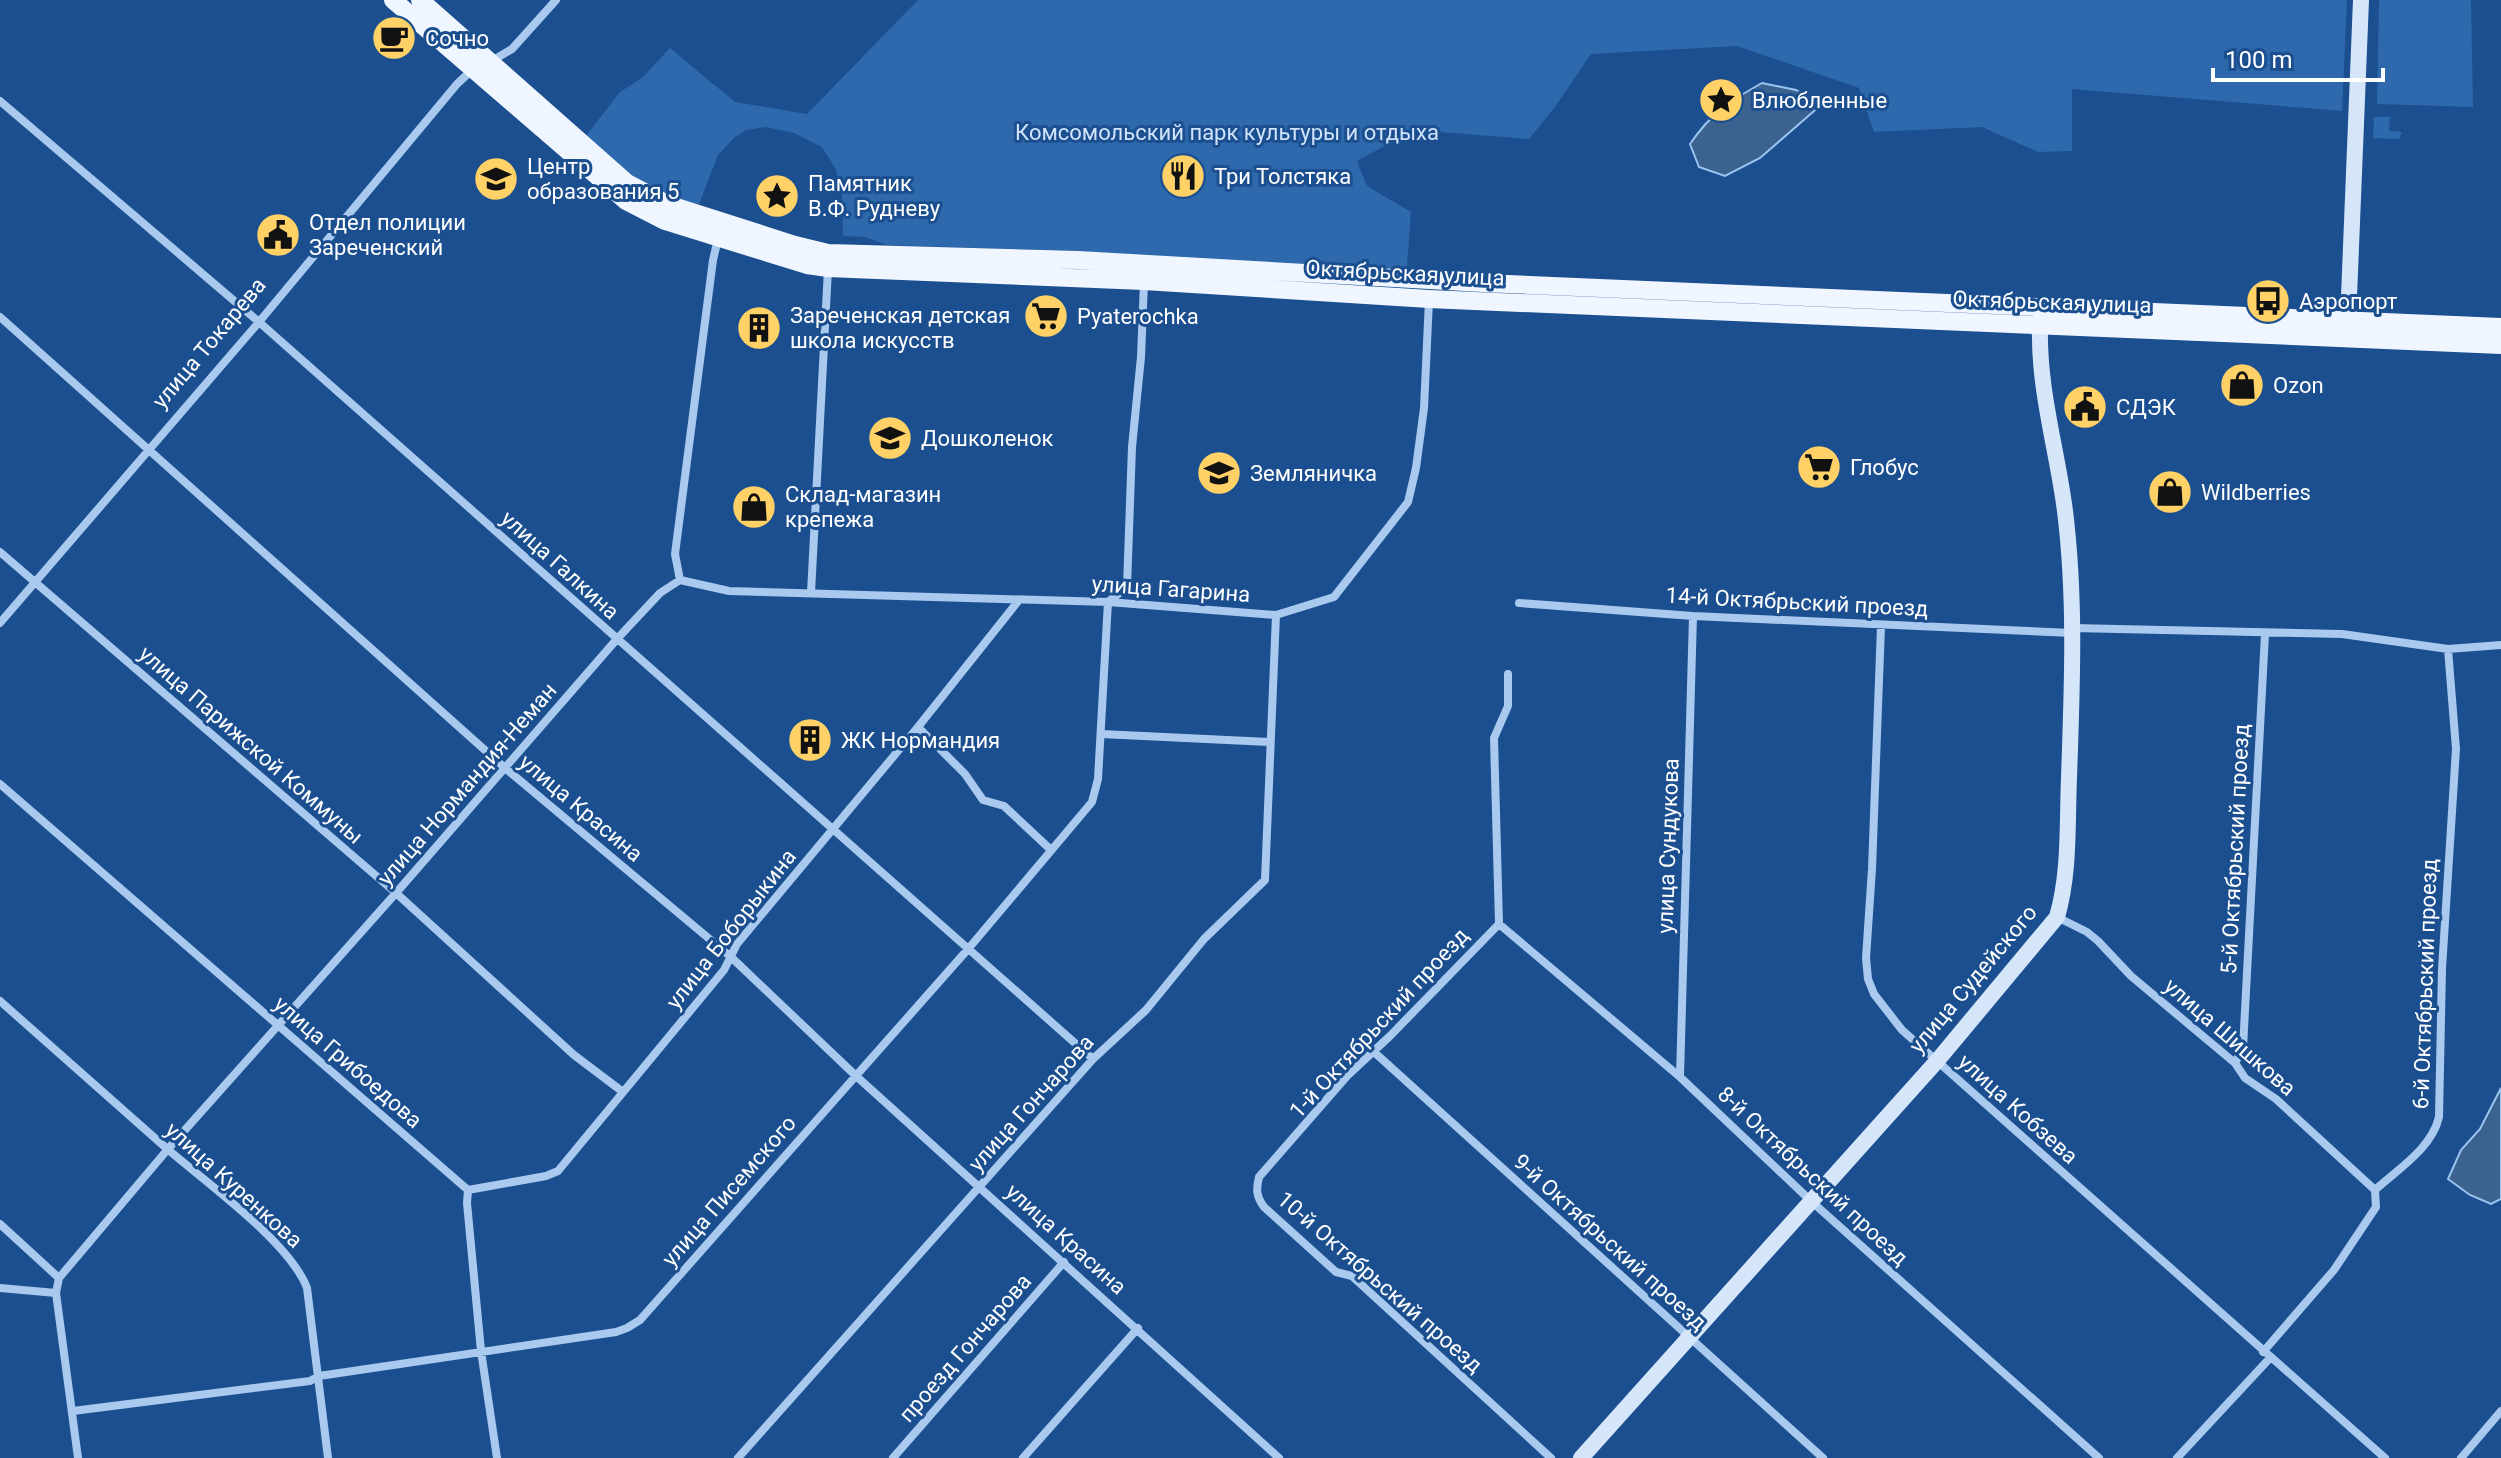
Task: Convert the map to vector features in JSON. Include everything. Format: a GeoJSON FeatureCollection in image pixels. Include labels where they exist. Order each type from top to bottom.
{"type":"FeatureCollection","features":[{"type":"Feature","properties":{"kind":"main road","name":"Октябрьская улица"},"geometry":{"type":"LineString","coordinates":[[420,0],[481,66],[626,201],[665,221],[807,265],[828,260],[1078,260],[2040,316],[2348,330],[2501,345]]}},
{"type":"Feature","properties":{"kind":"main road","name":"Октябрьская улица"},"geometry":{"type":"LineString","coordinates":[[399,2],[641,192],[667,204],[795,245],[828,260],[1429,299],[2040,316]]}},
{"type":"Feature","properties":{"kind":"main road","name":"Октябрьская улица"},"geometry":{"type":"LineString","coordinates":[[2348,330],[2501,327]]}},
{"type":"Feature","properties":{"kind":"street","name":"улица Токарева"},"geometry":{"type":"LineString","coordinates":[[0,623],[259,322],[457,84],[512,49],[556,0]]}},
{"type":"Feature","properties":{"kind":"street"},"geometry":{"type":"LineString","coordinates":[[2348,330],[2361,0]]}},
{"type":"Feature","properties":{"kind":"street","name":"улица Галкина"},"geometry":{"type":"LineString","coordinates":[[0,101],[259,322],[1093,1059]]}},
{"type":"Feature","properties":{"kind":"street"},"geometry":{"type":"LineString","coordinates":[[680,580],[675,554],[718,238]]}},
{"type":"Feature","properties":{"kind":"street"},"geometry":{"type":"LineString","coordinates":[[811,593],[828,260]]}},
{"type":"Feature","properties":{"kind":"street"},"geometry":{"type":"LineString","coordinates":[[1108,602],[1127,587],[1132,447],[1141,357],[1144,281]]}},
{"type":"Feature","properties":{"kind":"street","name":"улица Гагарина"},"geometry":{"type":"LineString","coordinates":[[680,580],[729,591],[1108,602],[1276,615],[1334,597],[1408,502],[1424,408],[1429,299]]}},
{"type":"Feature","properties":{"kind":"street","name":"улица Судейского"},"geometry":{"type":"LineString","coordinates":[[1581,1458],[1937,1061],[2057,917],[2066,861],[2073,630],[2068,533],[2043,392],[2040,316]]}},
{"type":"Feature","properties":{"kind":"street","name":"улица Красина"},"geometry":{"type":"LineString","coordinates":[[0,317],[505,768],[731,957],[855,1075],[1279,1458]]}},
{"type":"Feature","properties":{"kind":"street","name":"улица Парижской Коммуны"},"geometry":{"type":"LineString","coordinates":[[0,552],[396,893],[574,1055],[623,1092]]}},
{"type":"Feature","properties":{"kind":"street","name":"улица Нормандия-Неман"},"geometry":{"type":"LineString","coordinates":[[59,1278],[168,1149],[617,639],[660,593],[680,580]]}},
{"type":"Feature","properties":{"kind":"street","name":"улица Боборыкина"},"geometry":{"type":"LineString","coordinates":[[468,1190],[546,1176],[558,1171],[724,970],[737,944],[918,727],[1019,600]]}},
{"type":"Feature","properties":{"kind":"street","name":"улица Писемского"},"geometry":{"type":"LineString","coordinates":[[73,1411],[310,1381],[319,1376],[616,1332],[640,1320],[969,948],[1092,802],[1098,779],[1108,602]]}},
{"type":"Feature","properties":{"kind":"street","name":"14-й Октябрьский проезд"},"geometry":{"type":"LineString","coordinates":[[1519,603],[1881,626],[2342,634],[2448,649],[2501,645]]}},
{"type":"Feature","properties":{"kind":"street","name":"улица Гончарова"},"geometry":{"type":"LineString","coordinates":[[738,1458],[1093,1059],[1146,1010],[1204,939],[1265,880],[1276,615]]}},
{"type":"Feature","properties":{"kind":"street","name":"улица Сундукова"},"geometry":{"type":"LineString","coordinates":[[1680,1077],[1693,616]]}},
{"type":"Feature","properties":{"kind":"street","name":"улица Кобзева"},"geometry":{"type":"LineString","coordinates":[[1881,626],[1866,958],[1868,979],[1874,994],[1902,1030],[2385,1458]]}},
{"type":"Feature","properties":{"kind":"street","name":"5-й Октябрьский проезд"},"geometry":{"type":"LineString","coordinates":[[2235,1063],[2243,1048],[2265,634]]}},
{"type":"Feature","properties":{"kind":"street","name":"6-й Октябрьский проезд"},"geometry":{"type":"LineString","coordinates":[[2375,1190],[2418,1152],[2436,1131],[2439,1117],[2442,969],[2456,749],[2448,649]]}},
{"type":"Feature","properties":{"kind":"street","name":"1-й Октябрьский проезд"},"geometry":{"type":"LineString","coordinates":[[1257,1198],[1259,1177],[1347,1076],[1499,924],[1494,738],[1508,706],[1508,674]]}},
{"type":"Feature","properties":{"kind":"street"},"geometry":{"type":"LineString","coordinates":[[918,727],[965,774],[983,800],[1004,806],[1050,849]]}},
{"type":"Feature","properties":{"kind":"street"},"geometry":{"type":"LineString","coordinates":[[1101,734],[1269,742]]}},
{"type":"Feature","properties":{"kind":"street","name":"улица Грибоедова"},"geometry":{"type":"LineString","coordinates":[[0,784],[468,1190]]}},
{"type":"Feature","properties":{"kind":"street","name":"улица Шишкова"},"geometry":{"type":"LineString","coordinates":[[2057,917],[2098,941],[2131,976],[2235,1063],[2245,1078],[2276,1099],[2375,1190]]}},
{"type":"Feature","properties":{"kind":"street","name":"8-й Октябрьский проезд"},"geometry":{"type":"LineString","coordinates":[[1499,924],[1680,1077],[1811,1201],[2099,1458]]}},
{"type":"Feature","properties":{"kind":"street","name":"улица Куренкова"},"geometry":{"type":"LineString","coordinates":[[0,1001],[287,1254],[302,1272],[307,1288],[328,1458]]}},
{"type":"Feature","properties":{"kind":"street","name":"9-й Октябрьский проезд"},"geometry":{"type":"LineString","coordinates":[[1374,1052],[1823,1458]]}},
{"type":"Feature","properties":{"kind":"street"},"geometry":{"type":"LineString","coordinates":[[468,1190],[481,1351],[497,1458]]}},
{"type":"Feature","properties":{"kind":"street"},"geometry":{"type":"LineString","coordinates":[[2177,1458],[2334,1270],[2376,1207],[2375,1190]]}},
{"type":"Feature","properties":{"kind":"street","name":"10-й Октябрьский проезд"},"geometry":{"type":"LineString","coordinates":[[1257,1198],[1336,1272],[1352,1276],[1551,1458]]}},
{"type":"Feature","properties":{"kind":"street"},"geometry":{"type":"LineString","coordinates":[[0,1224],[59,1278],[56,1293],[78,1458]]}},
{"type":"Feature","properties":{"kind":"street","name":"проезд Гончарова"},"geometry":{"type":"LineString","coordinates":[[893,1458],[1064,1262]]}},
{"type":"Feature","properties":{"kind":"street"},"geometry":{"type":"LineString","coordinates":[[0,1288],[56,1293]]}},
{"type":"Feature","properties":{"kind":"street"},"geometry":{"type":"LineString","coordinates":[[1023,1458],[1138,1328]]}},
{"type":"Feature","properties":{"kind":"street"},"geometry":{"type":"LineString","coordinates":[[2461,1458],[2501,1411]]}},
{"type":"Feature","properties":{"kind":"green space","name":"Комсомольский парк культуры и отдыха"},"geometry":{"type":"Polygon","coordinates":[[[918,0],[2347,0],[2342,111],[2072,89],[2072,151],[2038,152],[1982,127],[1874,132],[1859,88],[1737,46],[1591,54],[1529,139],[1414,130],[1357,161],[1367,186],[1411,212],[1406,280],[1081,251],[887,245],[865,237],[843,236],[842,188],[835,168],[822,147],[794,133],[766,127],[746,130],[734,138],[718,155],[698,207],[645,188],[585,137],[620,92],[643,77],[670,48],[735,102],[807,114],[918,0]]]}},
{"type":"Feature","properties":{"kind":"green space"},"geometry":{"type":"Polygon","coordinates":[[[2379,0],[2471,0],[2473,107],[2377,104],[2379,0]]]}},
{"type":"Feature","properties":{"kind":"green space"},"geometry":{"type":"Polygon","coordinates":[[[2374,117],[2390,117],[2389,131],[2402,132],[2399,139],[2373,138],[2374,117]]]}},
{"type":"Feature","properties":{"kind":"shaded area"},"geometry":{"type":"Polygon","coordinates":[[[1762,83],[1796,90],[1821,105],[1760,158],[1725,176],[1699,167],[1690,144],[1698,133],[1722,109],[1762,83]]]}},
{"type":"Feature","properties":{"kind":"shaded area"},"geometry":{"type":"Polygon","coordinates":[[[2501,1088],[2501,1199],[2491,1204],[2470,1195],[2448,1179],[2461,1150],[2480,1129],[2501,1088]]]}},
{"type":"Feature","properties":{"kind":"place","name":"Сочно"},"geometry":{"type":"Point","coordinates":[394,38]}},
{"type":"Feature","properties":{"kind":"place","name":"Влюбленные"},"geometry":{"type":"Point","coordinates":[1721,100]}},
{"type":"Feature","properties":{"kind":"place","name":"Три Толстяка"},"geometry":{"type":"Point","coordinates":[1183,176]}},
{"type":"Feature","properties":{"kind":"place","name":"Центр образования 5"},"geometry":{"type":"Point","coordinates":[496,179]}},
{"type":"Feature","properties":{"kind":"place","name":"Памятник В.Ф. Рудневу"},"geometry":{"type":"Point","coordinates":[777,196]}},
{"type":"Feature","properties":{"kind":"place","name":"Отдел полиции Зареченский"},"geometry":{"type":"Point","coordinates":[278,235]}},
{"type":"Feature","properties":{"kind":"place","name":"Аэропорт"},"geometry":{"type":"Point","coordinates":[2268,301]}},
{"type":"Feature","properties":{"kind":"place","name":"Pyaterochka"},"geometry":{"type":"Point","coordinates":[1046,316]}},
{"type":"Feature","properties":{"kind":"place","name":"Зареченская детская школа искусств"},"geometry":{"type":"Point","coordinates":[759,328]}},
{"type":"Feature","properties":{"kind":"place","name":"Ozon"},"geometry":{"type":"Point","coordinates":[2242,385]}},
{"type":"Feature","properties":{"kind":"place","name":"СДЭК"},"geometry":{"type":"Point","coordinates":[2085,407]}},
{"type":"Feature","properties":{"kind":"place","name":"Дошколенок"},"geometry":{"type":"Point","coordinates":[890,438]}},
{"type":"Feature","properties":{"kind":"place","name":"Глобус"},"geometry":{"type":"Point","coordinates":[1819,467]}},
{"type":"Feature","properties":{"kind":"place","name":"Земляничка"},"geometry":{"type":"Point","coordinates":[1219,473]}},
{"type":"Feature","properties":{"kind":"place","name":"Wildberries"},"geometry":{"type":"Point","coordinates":[2170,492]}},
{"type":"Feature","properties":{"kind":"place","name":"Склад-магазин крепежа"},"geometry":{"type":"Point","coordinates":[754,507]}},
{"type":"Feature","properties":{"kind":"place","name":"ЖК Нормандия"},"geometry":{"type":"Point","coordinates":[810,740]}}]}
